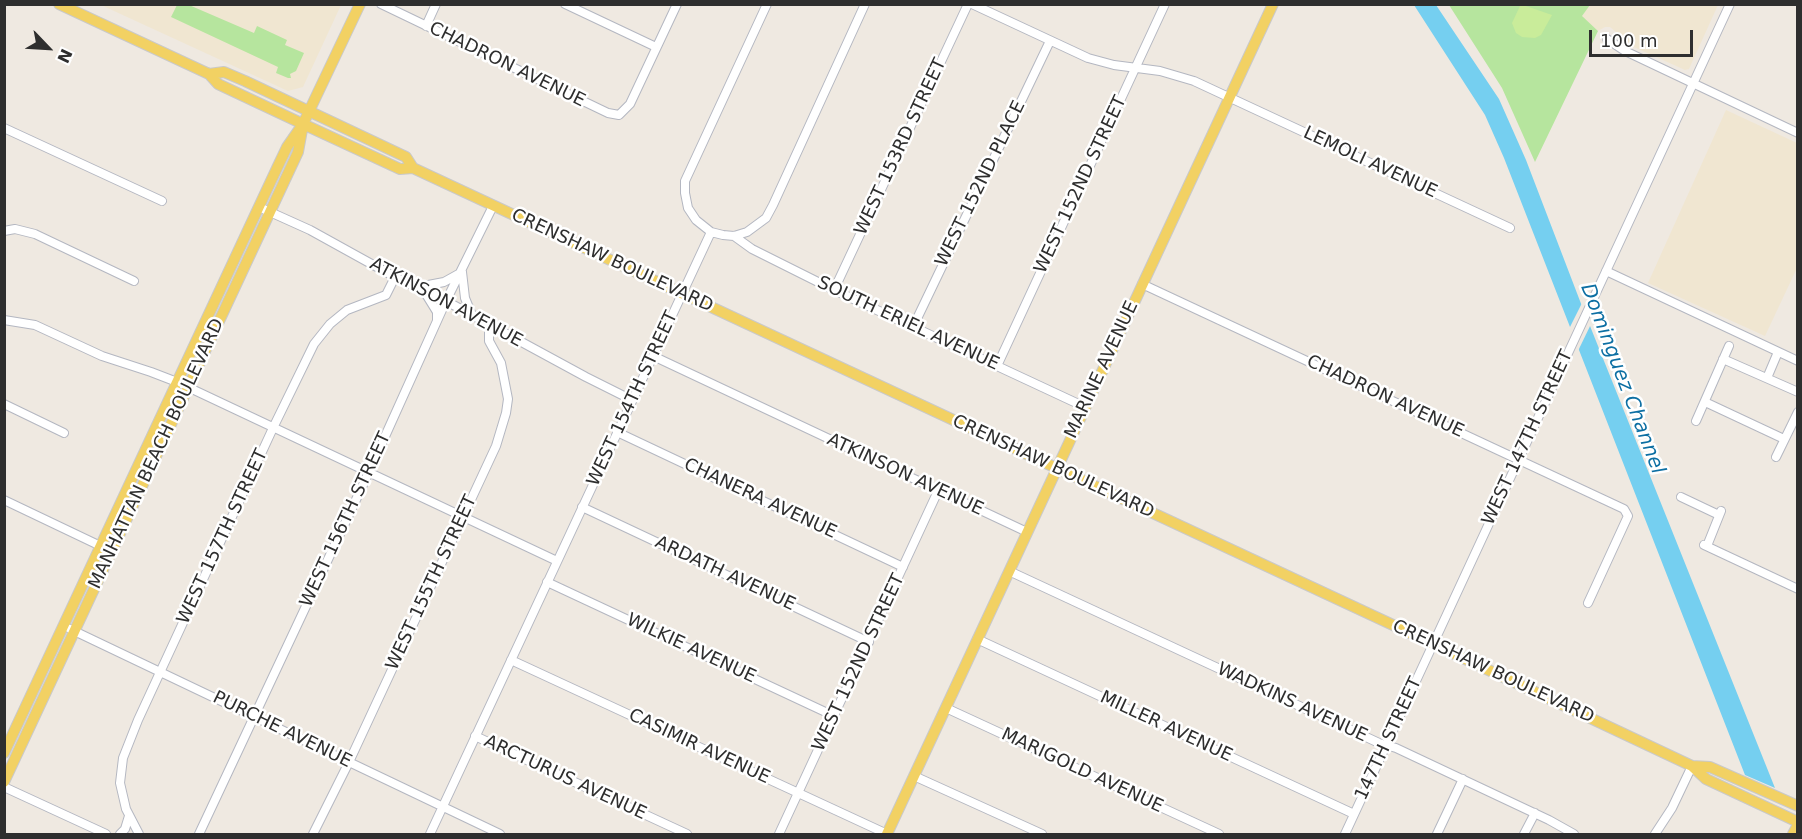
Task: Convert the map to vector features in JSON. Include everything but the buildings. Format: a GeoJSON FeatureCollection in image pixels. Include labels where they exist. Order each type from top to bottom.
{"type":"FeatureCollection","features":[{"type":"Feature","properties":{"kind":"main road","name":"CRENSHAW BOULEVARD"},"geometry":{"type":"LineString","coordinates":[[59,4],[209,74],[218,84],[303,124],[400,169],[413,168],[1692,766],[1706,779],[1797,823]]}},
{"type":"Feature","properties":{"kind":"main road","name":"MANHATTAN BEACH BOULEVARD"},"geometry":{"type":"LineString","coordinates":[[4,782],[177,382],[287,147],[303,124],[360,4]]}},
{"type":"Feature","properties":{"kind":"main road","name":"MARINE AVENUE"},"geometry":{"type":"LineString","coordinates":[[887,834],[1273,4]]}},
{"type":"Feature","properties":{"kind":"main road","name":"CRENSHAW BOULEVARD"},"geometry":{"type":"LineString","coordinates":[[209,74],[224,72],[309,111],[406,157],[413,168]]}},
{"type":"Feature","properties":{"kind":"main road","name":"MANHATTAN BEACH BOULEVARD"},"geometry":{"type":"LineString","coordinates":[[106,548],[188,387],[298,152],[303,124]]}},
{"type":"Feature","properties":{"kind":"main road","name":"MANHATTAN BEACH BOULEVARD"},"geometry":{"type":"LineString","coordinates":[[4,753],[69,629]]}},
{"type":"Feature","properties":{"kind":"main road","name":"CRENSHAW BOULEVARD"},"geometry":{"type":"LineString","coordinates":[[1692,766],[1710,767],[1797,806]]}},
{"type":"Feature","properties":{"kind":"main road"},"geometry":{"type":"LineString","coordinates":[[1793,834],[1797,823]]}},
{"type":"Feature","properties":{"kind":"street","name":"CHADRON AVENUE"},"geometry":{"type":"LineString","coordinates":[[381,4],[608,113],[619,115],[630,104],[656,47]]}},
{"type":"Feature","properties":{"kind":"street"},"geometry":{"type":"LineString","coordinates":[[426,26],[436,4]]}},
{"type":"Feature","properties":{"kind":"street"},"geometry":{"type":"LineString","coordinates":[[565,4],[656,47],[677,4]]}},
{"type":"Feature","properties":{"kind":"street"},"geometry":{"type":"LineString","coordinates":[[767,4],[685,182],[688,208],[696,220],[711,232],[734,236],[756,227],[765,218],[773,206],[865,4]]}},
{"type":"Feature","properties":{"kind":"street","name":"LEMOLI AVENUE"},"geometry":{"type":"LineString","coordinates":[[970,4],[1094,60],[1183,77],[1510,228]]}},
{"type":"Feature","properties":{"kind":"street","name":"WEST 153RD STREET"},"geometry":{"type":"LineString","coordinates":[[834,290],[970,4]]}},
{"type":"Feature","properties":{"kind":"street","name":"WEST 152ND STREET"},"geometry":{"type":"LineString","coordinates":[[997,366],[1165,4]]}},
{"type":"Feature","properties":{"kind":"street","name":"WEST 147TH STREET"},"geometry":{"type":"LineString","coordinates":[[1433,644],[1730,4]]}},
{"type":"Feature","properties":{"kind":"street"},"geometry":{"type":"LineString","coordinates":[[1606,39],[1625,51],[1797,133]]}},
{"type":"Feature","properties":{"kind":"street","name":"WEST 152ND PLACE"},"geometry":{"type":"LineString","coordinates":[[913,327],[1050,41]]}},
{"type":"Feature","properties":{"kind":"street"},"geometry":{"type":"LineString","coordinates":[[4,128],[162,201]]}},
{"type":"Feature","properties":{"kind":"street","name":"WEST 156TH STREET"},"geometry":{"type":"LineString","coordinates":[[200,834],[446,301],[494,206]]}},
{"type":"Feature","properties":{"kind":"street","name":"ATKINSON AVENUE"},"geometry":{"type":"LineString","coordinates":[[259,207],[310,230],[395,277],[446,301],[632,400]]}},
{"type":"Feature","properties":{"kind":"street"},"geometry":{"type":"LineString","coordinates":[[4,231],[15,229],[35,234],[134,281]]}},
{"type":"Feature","properties":{"kind":"street","name":"WEST 154TH STREET"},"geometry":{"type":"LineString","coordinates":[[430,834],[711,232]]}},
{"type":"Feature","properties":{"kind":"street","name":"SOUTH ERIEL AVENUE"},"geometry":{"type":"LineString","coordinates":[[734,236],[752,249],[834,290],[1085,407]]}},
{"type":"Feature","properties":{"kind":"street"},"geometry":{"type":"LineString","coordinates":[[1606,271],[1797,361]]}},
{"type":"Feature","properties":{"kind":"street"},"geometry":{"type":"LineString","coordinates":[[437,321],[437,312],[420,289],[462,272],[465,298],[472,316]]}},
{"type":"Feature","properties":{"kind":"street","name":"WEST 157TH STREET"},"geometry":{"type":"LineString","coordinates":[[139,834],[129,816],[120,783],[123,758],[138,720],[273,428],[321,334],[347,310],[386,295],[395,277]]}},
{"type":"Feature","properties":{"kind":"street","name":"CHADRON AVENUE"},"geometry":{"type":"LineString","coordinates":[[1143,284],[1624,509],[1628,516],[1588,603]]}},
{"type":"Feature","properties":{"kind":"street"},"geometry":{"type":"LineString","coordinates":[[4,320],[35,325],[102,356],[177,382],[557,561]]}},
{"type":"Feature","properties":{"kind":"street","name":"WEST 155TH STREET"},"geometry":{"type":"LineString","coordinates":[[313,834],[349,762],[496,446],[508,399],[501,363],[489,341],[489,325]]}},
{"type":"Feature","properties":{"kind":"street"},"geometry":{"type":"LineString","coordinates":[[1696,421],[1729,346]]}},
{"type":"Feature","properties":{"kind":"street"},"geometry":{"type":"LineString","coordinates":[[1767,378],[1779,352]]}},
{"type":"Feature","properties":{"kind":"street","name":"ATKINSON AVENUE"},"geometry":{"type":"LineString","coordinates":[[652,356],[1027,532]]}},
{"type":"Feature","properties":{"kind":"street"},"geometry":{"type":"LineString","coordinates":[[1723,359],[1797,392]]}},
{"type":"Feature","properties":{"kind":"street"},"geometry":{"type":"LineString","coordinates":[[1705,402],[1784,439]]}},
{"type":"Feature","properties":{"kind":"street"},"geometry":{"type":"LineString","coordinates":[[4,404],[64,433]]}},
{"type":"Feature","properties":{"kind":"street"},"geometry":{"type":"LineString","coordinates":[[1776,457],[1797,412]]}},
{"type":"Feature","properties":{"kind":"street","name":"CHANERA AVENUE"},"geometry":{"type":"LineString","coordinates":[[617,432],[903,567]]}},
{"type":"Feature","properties":{"kind":"street","name":"WEST 152ND STREET"},"geometry":{"type":"LineString","coordinates":[[779,834],[938,491]]}},
{"type":"Feature","properties":{"kind":"street"},"geometry":{"type":"LineString","coordinates":[[1681,497],[1720,513],[1706,546],[1797,589]]}},
{"type":"Feature","properties":{"kind":"street"},"geometry":{"type":"LineString","coordinates":[[4,500],[106,548]]}},
{"type":"Feature","properties":{"kind":"street","name":"ARDATH AVENUE"},"geometry":{"type":"LineString","coordinates":[[582,507],[869,642]]}},
{"type":"Feature","properties":{"kind":"street","name":"WADKINS AVENUE"},"geometry":{"type":"LineString","coordinates":[[1009,571],[1462,779],[1574,834]]}},
{"type":"Feature","properties":{"kind":"street","name":"WILKIE AVENUE"},"geometry":{"type":"LineString","coordinates":[[547,582],[834,716]]}},
{"type":"Feature","properties":{"kind":"street","name":"PURCHE AVENUE"},"geometry":{"type":"LineString","coordinates":[[69,629],[500,834]]}},
{"type":"Feature","properties":{"kind":"street","name":"MILLER AVENUE"},"geometry":{"type":"LineString","coordinates":[[977,639],[1354,814]]}},
{"type":"Feature","properties":{"kind":"street","name":"147TH STREET"},"geometry":{"type":"LineString","coordinates":[[1345,834],[1433,644]]}},
{"type":"Feature","properties":{"kind":"street","name":"CASIMIR AVENUE"},"geometry":{"type":"LineString","coordinates":[[511,660],[887,834]]}},
{"type":"Feature","properties":{"kind":"street","name":"MARIGOLD AVENUE"},"geometry":{"type":"LineString","coordinates":[[946,708],[1219,834]]}},
{"type":"Feature","properties":{"kind":"street","name":"ARCTURUS AVENUE"},"geometry":{"type":"LineString","coordinates":[[476,736],[687,834]]}},
{"type":"Feature","properties":{"kind":"street"},"geometry":{"type":"LineString","coordinates":[[1655,834],[1672,808],[1692,766]]}},
{"type":"Feature","properties":{"kind":"street"},"geometry":{"type":"LineString","coordinates":[[914,776],[1042,834]]}},
{"type":"Feature","properties":{"kind":"street"},"geometry":{"type":"LineString","coordinates":[[1437,834],[1462,779]]}},
{"type":"Feature","properties":{"kind":"street"},"geometry":{"type":"LineString","coordinates":[[4,787],[106,834]]}},
{"type":"Feature","properties":{"kind":"street"},"geometry":{"type":"LineString","coordinates":[[1524,834],[1534,813]]}},
{"type":"Feature","properties":{"kind":"street"},"geometry":{"type":"LineString","coordinates":[[120,834],[125,829],[129,816]]}},
{"type":"Feature","properties":{"kind":"shaded area"},"geometry":{"type":"Polygon","coordinates":[[[101,5],[341,5],[303,87],[288,91],[101,5]]]}},
{"type":"Feature","properties":{"kind":"shaded area"},"geometry":{"type":"Polygon","coordinates":[[[1590,5],[1718,5],[1689,69],[1685,70],[1634,47],[1610,27],[1598,31],[1581,16],[1590,5]]]}},
{"type":"Feature","properties":{"kind":"shaded area"},"geometry":{"type":"Polygon","coordinates":[[[1726,110],[1797,143],[1797,268],[1765,336],[1648,283],[1726,110]]]}},
{"type":"Feature","properties":{"kind":"green space"},"geometry":{"type":"Polygon","coordinates":[[[177,5],[189,5],[254,33],[257,26],[287,40],[285,45],[304,53],[296,71],[290,74],[291,78],[276,73],[278,67],[171,17],[177,5]]]}},
{"type":"Feature","properties":{"kind":"green space"},"geometry":{"type":"Polygon","coordinates":[[[1449,5],[1590,5],[1582,16],[1598,31],[1535,162],[1502,88],[1449,5]]]}},
{"type":"Feature","properties":{"kind":"green space"},"geometry":{"type":"Polygon","coordinates":[[[1520,6],[1552,15],[1541,35],[1535,38],[1522,37],[1516,33],[1512,23],[1520,6]]]}},
{"type":"Feature","properties":{"kind":"water"},"geometry":{"type":"Polygon","coordinates":[[[1414,5],[1436,5],[1499,99],[1526,160],[1775,788],[1745,775],[1504,158],[1485,115],[1414,5]]]}},
{"type":"Feature","properties":{"kind":"pier"},"geometry":{"type":"Polygon","coordinates":[[[1583,301],[1592,322],[1577,353],[1568,331],[1583,301]]]}},
{"type":"Feature","properties":{"kind":"water label","name":"Dominguez Channel"},"geometry":{"type":"Point","coordinates":[1622,379]}}]}
